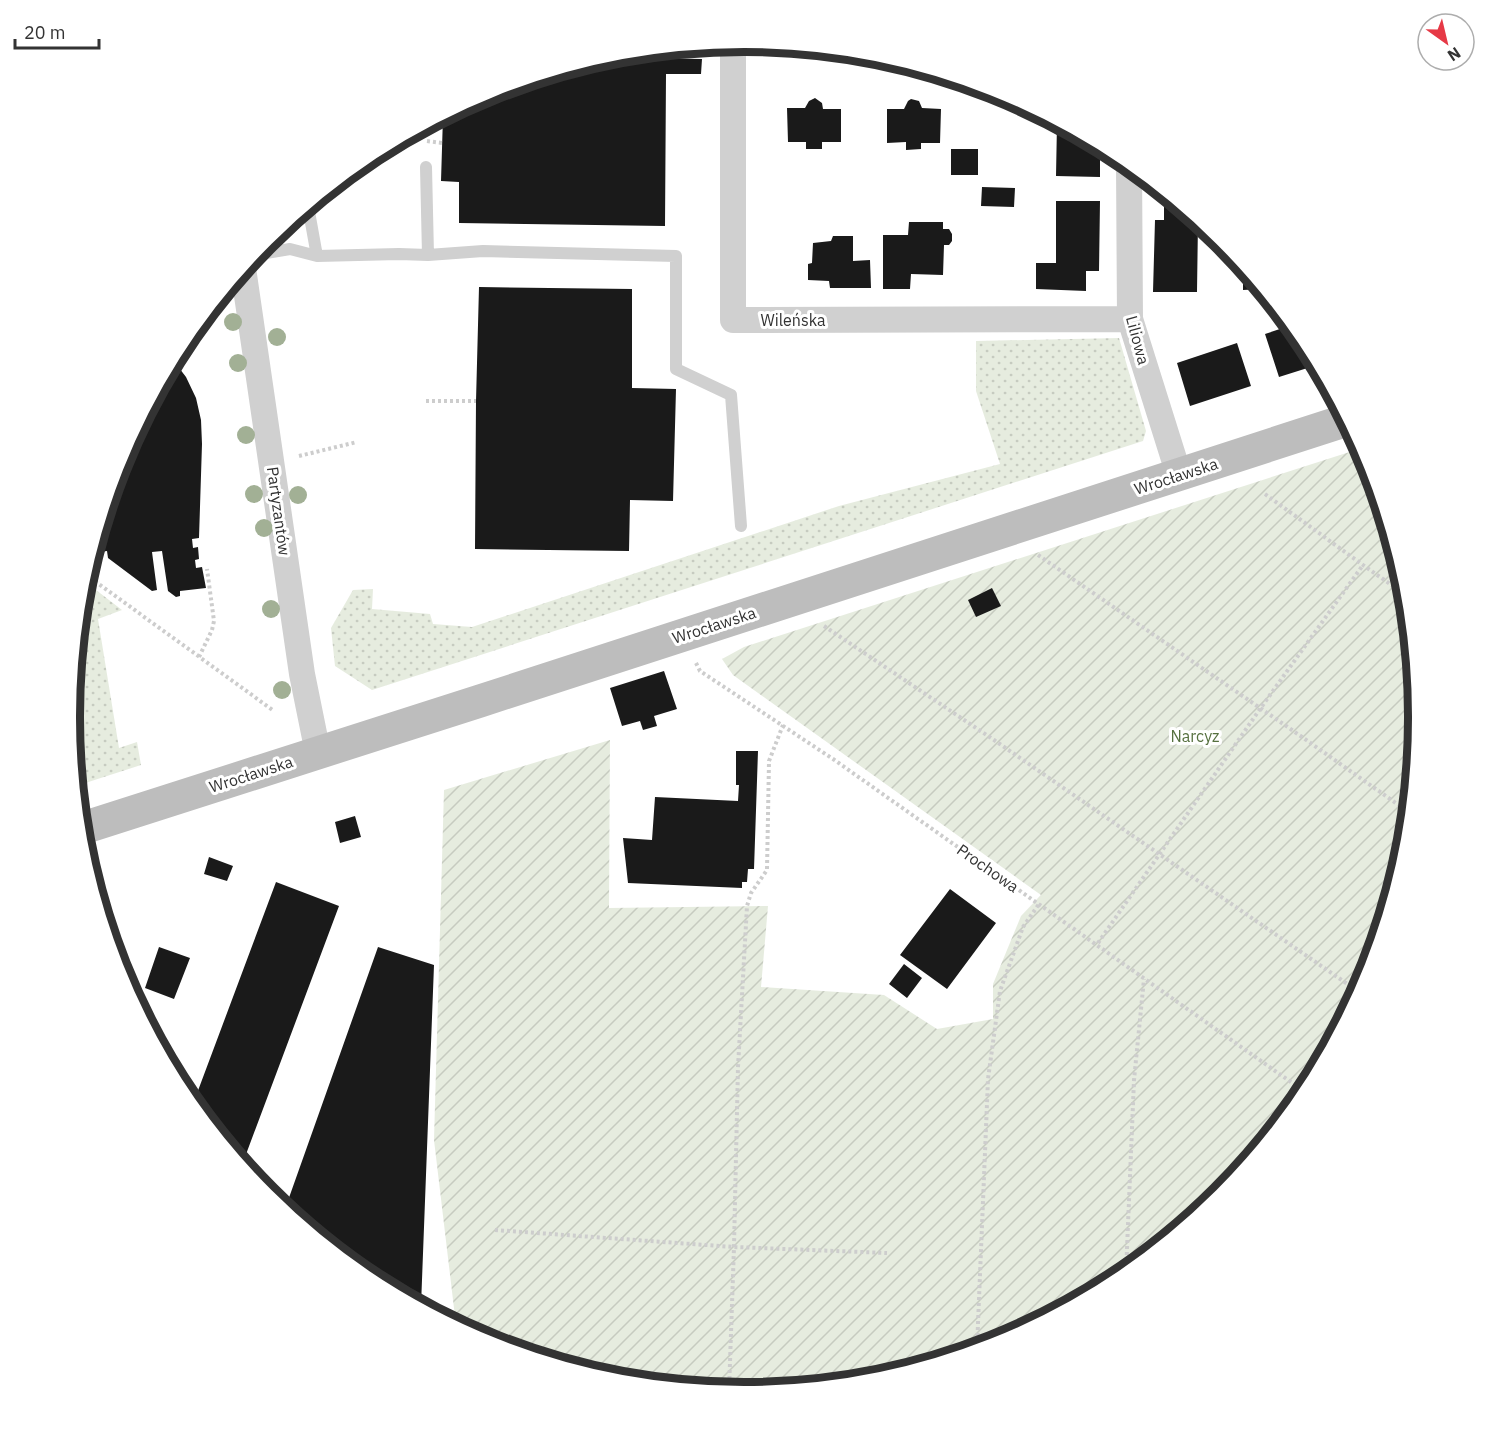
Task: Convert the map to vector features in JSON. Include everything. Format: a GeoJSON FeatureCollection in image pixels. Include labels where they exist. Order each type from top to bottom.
{"type":"FeatureCollection","features":[{"type":"Feature","properties":{"kind":"street","name":"Wileńska"},"geometry":{"type":"LineString","coordinates":[[733,53],[733,320],[1130,320]]}},
{"type":"Feature","properties":{"kind":"street","name":"Liliowa"},"geometry":{"type":"LineString","coordinates":[[1129,176],[1130,320],[1179,475]]}},
{"type":"Feature","properties":{"kind":"street","name":"Partyzantów"},"geometry":{"type":"LineString","coordinates":[[245,278],[302,674],[318,753]]}},
{"type":"Feature","properties":{"kind":"street","name":"Wrocławska"},"geometry":{"type":"LineString","coordinates":[[89,826],[1340,422]]}},
{"type":"Feature","properties":{"kind":"lane"},"geometry":{"type":"LineString","coordinates":[[426,167],[428,255]]}},
{"type":"Feature","properties":{"kind":"lane"},"geometry":{"type":"LineString","coordinates":[[309,215],[317,256]]}},
{"type":"Feature","properties":{"kind":"lane"},"geometry":{"type":"LineString","coordinates":[[269,253],[290,249],[317,256],[428,255],[483,251],[676,256],[676,369],[730,395],[741,526]]}},
{"type":"Feature","properties":{"kind":"path"},"geometry":{"type":"LineString","coordinates":[[427,141],[442,143]]}},
{"type":"Feature","properties":{"kind":"path"},"geometry":{"type":"LineString","coordinates":[[426,401],[476,401]]}},
{"type":"Feature","properties":{"kind":"path"},"geometry":{"type":"LineString","coordinates":[[299,456],[357,442]]}},
{"type":"Feature","properties":{"kind":"path"},"geometry":{"type":"LineString","coordinates":[[1265,494],[1396,589]]}},
{"type":"Feature","properties":{"kind":"path"},"geometry":{"type":"LineString","coordinates":[[1038,555],[1402,808]]}},
{"type":"Feature","properties":{"kind":"path"},"geometry":{"type":"LineString","coordinates":[[1098,943],[1260,709],[1363,566]]}},
{"type":"Feature","properties":{"kind":"path"},"geometry":{"type":"LineString","coordinates":[[199,657],[214,621],[207,569]]}},
{"type":"Feature","properties":{"kind":"path"},"geometry":{"type":"LineString","coordinates":[[94,580],[274,711]]}},
{"type":"Feature","properties":{"kind":"path"},"geometry":{"type":"LineString","coordinates":[[824,626],[994,740],[1351,987]]}},
{"type":"Feature","properties":{"kind":"path","name":"Prochowa"},"geometry":{"type":"LineString","coordinates":[[682,635],[700,671],[833,759],[1295,1085]]}},
{"type":"Feature","properties":{"kind":"path"},"geometry":{"type":"LineString","coordinates":[[729,1381],[738,1067],[747,906],[751,893],[766,870],[769,761],[783,725]]}},
{"type":"Feature","properties":{"kind":"path"},"geometry":{"type":"LineString","coordinates":[[977,1339],[988,1079],[1000,991],[1023,927],[1039,904]]}},
{"type":"Feature","properties":{"kind":"path"},"geometry":{"type":"LineString","coordinates":[[1126,1261],[1134,1080],[1144,978]]}},
{"type":"Feature","properties":{"kind":"path"},"geometry":{"type":"LineString","coordinates":[[1294,1090],[1295,1085]]}},
{"type":"Feature","properties":{"kind":"path"},"geometry":{"type":"LineString","coordinates":[[495,1230],[734,1247],[887,1253]]}},
{"type":"Feature","properties":{"kind":"green space"},"geometry":{"type":"Polygon","coordinates":[[[1119,338],[1146,431],[1143,441],[372,690],[335,666],[331,628],[353,590],[373,589],[372,609],[430,614],[433,624],[472,627],[839,506],[1000,464],[976,391],[976,341],[1119,338]]]}},
{"type":"Feature","properties":{"kind":"green space","name":"Narcyz"},"geometry":{"type":"Polygon","coordinates":[[[1353,451],[1373,503],[1396,587],[1403,630],[1408,717],[1403,804],[1396,847],[1386,889],[1358,971],[1340,1011],[1297,1086],[1244,1155],[1214,1187],[1182,1217],[1113,1270],[1038,1313],[998,1331],[916,1359],[874,1369],[831,1376],[744,1382],[657,1376],[614,1369],[530,1346],[455,1315],[434,1140],[444,790],[610,740],[609,908],[768,906],[761,987],[884,995],[937,1029],[993,1019],[993,984],[1021,916],[1041,895],[733,675],[722,659],[744,647],[1353,451]]]}},
{"type":"Feature","properties":{"kind":"green space"},"geometry":{"type":"Polygon","coordinates":[[[92,587],[122,610],[98,619],[119,748],[137,742],[141,765],[83,784],[80,717],[81,674],[92,587]]]}},
{"type":"Feature","properties":{"kind":"building"},"geometry":{"type":"Polygon","coordinates":[[[657,58],[702,59],[701,74],[666,74],[665,226],[459,223],[459,182],[441,181],[443,125],[450,121],[490,103],[572,75],[657,58]]]}},
{"type":"Feature","properties":{"kind":"building"},"geometry":{"type":"Polygon","coordinates":[[[815,98],[822,103],[823,109],[841,109],[841,142],[822,142],[822,149],[806,149],[806,142],[788,142],[787,108],[805,108],[809,101],[815,98]]]}},
{"type":"Feature","properties":{"kind":"building"},"geometry":{"type":"Polygon","coordinates":[[[911,99],[919,101],[922,108],[941,109],[940,143],[921,143],[921,149],[906,150],[906,142],[887,143],[887,109],[904,109],[911,99]]]}},
{"type":"Feature","properties":{"kind":"building"},"geometry":{"type":"Polygon","coordinates":[[[1057,131],[1100,156],[1100,177],[1056,176],[1057,131]]]}},
{"type":"Feature","properties":{"kind":"building"},"geometry":{"type":"Polygon","coordinates":[[[951,149],[978,149],[978,175],[951,175],[951,149]]]}},
{"type":"Feature","properties":{"kind":"building"},"geometry":{"type":"Polygon","coordinates":[[[982,187],[1015,188],[1014,207],[981,206],[982,187]]]}},
{"type":"Feature","properties":{"kind":"building"},"geometry":{"type":"Polygon","coordinates":[[[1056,201],[1100,201],[1099,271],[1086,271],[1086,291],[1036,289],[1036,263],[1056,263],[1056,201]]]}},
{"type":"Feature","properties":{"kind":"building"},"geometry":{"type":"Polygon","coordinates":[[[1164,202],[1198,232],[1197,292],[1153,292],[1155,220],[1164,220],[1164,202]]]}},
{"type":"Feature","properties":{"kind":"building"},"geometry":{"type":"Polygon","coordinates":[[[909,222],[943,222],[943,229],[949,229],[952,241],[949,245],[944,245],[943,275],[911,274],[910,289],[883,289],[883,235],[908,235],[909,222]]]}},
{"type":"Feature","properties":{"kind":"building"},"geometry":{"type":"Polygon","coordinates":[[[833,236],[853,236],[853,261],[870,260],[871,288],[830,288],[829,281],[808,280],[808,264],[812,263],[813,243],[831,241],[833,236]]]}},
{"type":"Feature","properties":{"kind":"building"},"geometry":{"type":"Polygon","coordinates":[[[1243,278],[1253,289],[1243,290],[1243,278]]]}},
{"type":"Feature","properties":{"kind":"building"},"geometry":{"type":"Polygon","coordinates":[[[479,287],[632,289],[632,388],[676,389],[673,501],[630,500],[629,551],[475,549],[479,287]]]}},
{"type":"Feature","properties":{"kind":"building"},"geometry":{"type":"Polygon","coordinates":[[[1283,328],[1309,368],[1279,377],[1265,334],[1283,328]]]}},
{"type":"Feature","properties":{"kind":"building"},"geometry":{"type":"Polygon","coordinates":[[[1237,343],[1251,386],[1190,406],[1177,363],[1237,343]]]}},
{"type":"Feature","properties":{"kind":"building"},"geometry":{"type":"Polygon","coordinates":[[[179,368],[196,398],[201,420],[199,538],[192,539],[193,548],[198,547],[199,559],[195,560],[196,568],[202,567],[206,588],[180,591],[180,596],[176,597],[168,591],[162,551],[152,552],[157,590],[152,591],[108,558],[107,551],[100,552],[130,463],[148,423],[179,368]]]}},
{"type":"Feature","properties":{"kind":"building"},"geometry":{"type":"Polygon","coordinates":[[[992,588],[1001,606],[976,617],[968,600],[992,588]]]}},
{"type":"Feature","properties":{"kind":"building"},"geometry":{"type":"Polygon","coordinates":[[[664,671],[677,709],[654,716],[657,726],[643,730],[640,721],[622,726],[610,688],[664,671]]]}},
{"type":"Feature","properties":{"kind":"building"},"geometry":{"type":"Polygon","coordinates":[[[736,751],[758,751],[754,869],[748,869],[747,882],[742,882],[742,888],[628,883],[623,838],[652,840],[655,797],[738,801],[736,751]]]}},
{"type":"Feature","properties":{"kind":"building"},"geometry":{"type":"Polygon","coordinates":[[[355,816],[361,837],[340,843],[335,822],[355,816]]]}},
{"type":"Feature","properties":{"kind":"building"},"geometry":{"type":"Polygon","coordinates":[[[209,857],[233,866],[227,881],[204,874],[209,857]]]}},
{"type":"Feature","properties":{"kind":"building"},"geometry":{"type":"Polygon","coordinates":[[[276,882],[339,906],[245,1156],[197,1094],[276,882]]]}},
{"type":"Feature","properties":{"kind":"building"},"geometry":{"type":"Polygon","coordinates":[[[950,889],[996,923],[947,989],[900,955],[950,889]]]}},
{"type":"Feature","properties":{"kind":"building"},"geometry":{"type":"Polygon","coordinates":[[[159,947],[190,958],[174,999],[145,988],[159,947]]]}},
{"type":"Feature","properties":{"kind":"building"},"geometry":{"type":"Polygon","coordinates":[[[378,947],[434,965],[421,1297],[375,1270],[339,1244],[288,1200],[378,947]]]}},
{"type":"Feature","properties":{"kind":"building"},"geometry":{"type":"Polygon","coordinates":[[[904,964],[922,978],[907,998],[889,984],[904,964]]]}}]}
